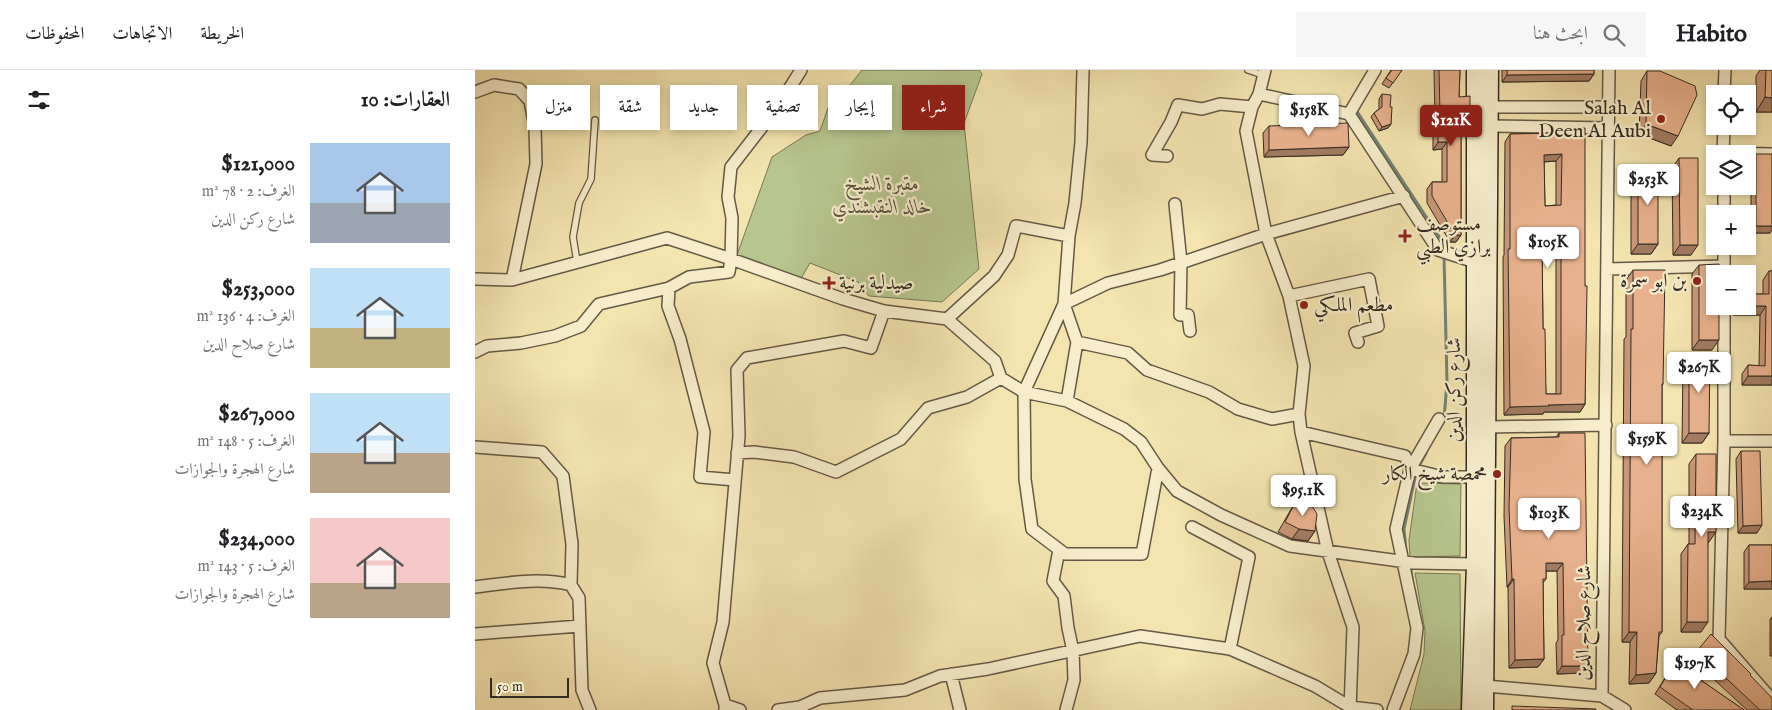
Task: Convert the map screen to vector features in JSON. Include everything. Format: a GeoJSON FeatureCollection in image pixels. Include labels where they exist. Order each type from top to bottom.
{"type":"FeatureCollection","features":[{"type":"Feature","properties":{"kind":"main road","name":"شارع ركن الدين"},"geometry":{"type":"LineString","coordinates":[[1470,710],[1475,564],[1475,70]]}},
{"type":"Feature","properties":{"kind":"main road","name":"شارع ركن الدين"},"geometry":{"type":"LineString","coordinates":[[1485,710],[1490,70]]}},
{"type":"Feature","properties":{"kind":"street"},"geometry":{"type":"LineString","coordinates":[[475,352],[487,346],[555,336],[581,326],[599,304],[669,288],[689,277],[729,272],[732,218],[728,197],[731,167],[779,105],[801,70]]}},
{"type":"Feature","properties":{"kind":"street"},"geometry":{"type":"LineString","coordinates":[[1083,70],[1081,142],[1075,203],[1069,236],[1064,304],[1024,392],[1025,479],[1032,529],[1065,554],[1142,554],[1158,468]]}},
{"type":"Feature","properties":{"kind":"street"},"geometry":{"type":"LineString","coordinates":[[1349,114],[1375,70]]}},
{"type":"Feature","properties":{"kind":"street","name":"شارع صلاح الدين"},"geometry":{"type":"LineString","coordinates":[[1602,696],[1609,70]]}},
{"type":"Feature","properties":{"kind":"street"},"geometry":{"type":"LineString","coordinates":[[1724,85],[1725,70]]}},
{"type":"Feature","properties":{"kind":"street"},"geometry":{"type":"LineString","coordinates":[[1264,72],[1259,94],[1252,107],[1246,131],[1266,234],[1289,296],[1304,366],[1299,414],[1301,432],[1328,552],[1353,626],[1350,708]]}},
{"type":"Feature","properties":{"kind":"street"},"geometry":{"type":"LineString","coordinates":[[475,92],[494,85],[519,89],[530,101],[536,164],[512,280]]}},
{"type":"Feature","properties":{"kind":"street"},"geometry":{"type":"LineString","coordinates":[[1259,94],[1349,114],[1438,250],[1475,262]]}},
{"type":"Feature","properties":{"kind":"street"},"geometry":{"type":"LineString","coordinates":[[1167,156],[1152,155],[1171,122],[1178,105],[1202,109],[1220,104],[1252,107]]}},
{"type":"Feature","properties":{"kind":"street"},"geometry":{"type":"LineString","coordinates":[[1490,107],[1609,107]]}},
{"type":"Feature","properties":{"kind":"street"},"geometry":{"type":"LineString","coordinates":[[1490,126],[1608,128]]}},
{"type":"Feature","properties":{"kind":"street"},"geometry":{"type":"LineString","coordinates":[[1756,154],[1772,154]]}},
{"type":"Feature","properties":{"kind":"street"},"geometry":{"type":"LineString","coordinates":[[1064,304],[1108,283],[1160,270],[1266,234],[1404,196]]}},
{"type":"Feature","properties":{"kind":"street"},"geometry":{"type":"LineString","coordinates":[[1175,204],[1181,262],[1180,316],[1188,315],[1190,331]]}},
{"type":"Feature","properties":{"kind":"street"},"geometry":{"type":"LineString","coordinates":[[947,319],[994,276],[1008,255],[1016,226],[1069,236]]}},
{"type":"Feature","properties":{"kind":"street"},"geometry":{"type":"LineString","coordinates":[[475,279],[512,280],[667,238],[843,300],[884,311],[947,319],[995,361],[1001,378],[1024,392],[1067,401],[1124,429],[1141,442],[1158,468],[1177,491],[1221,515],[1290,546],[1414,563],[1475,564]]}},
{"type":"Feature","properties":{"kind":"street"},"geometry":{"type":"LineString","coordinates":[[1607,269],[1706,270]]}},
{"type":"Feature","properties":{"kind":"street"},"geometry":{"type":"LineString","coordinates":[[1289,296],[1369,279],[1378,326],[1355,333],[1359,342]]}},
{"type":"Feature","properties":{"kind":"street"},"geometry":{"type":"LineString","coordinates":[[669,288],[668,306],[680,339],[704,432],[700,477],[735,480]]}},
{"type":"Feature","properties":{"kind":"street"},"geometry":{"type":"LineString","coordinates":[[1064,304],[1077,342],[1067,401]]}},
{"type":"Feature","properties":{"kind":"street"},"geometry":{"type":"LineString","coordinates":[[741,710],[725,707],[713,663],[723,622],[739,436],[737,370],[747,358],[844,341],[871,348],[884,311]]}},
{"type":"Feature","properties":{"kind":"street"},"geometry":{"type":"LineString","coordinates":[[1724,315],[1724,441],[1719,639],[1772,700]]}},
{"type":"Feature","properties":{"kind":"street"},"geometry":{"type":"LineString","coordinates":[[1077,342],[1128,353],[1147,370],[1209,392],[1238,409],[1272,418],[1299,414]]}},
{"type":"Feature","properties":{"kind":"street"},"geometry":{"type":"LineString","coordinates":[[737,453],[754,452],[794,457],[836,472],[901,439],[928,408],[967,397],[1001,378]]}},
{"type":"Feature","properties":{"kind":"street"},"geometry":{"type":"LineString","coordinates":[[1393,710],[1415,654],[1417,628],[1396,529],[1415,471],[1439,420]]}},
{"type":"Feature","properties":{"kind":"street"},"geometry":{"type":"LineString","coordinates":[[1488,427],[1605,425]]}},
{"type":"Feature","properties":{"kind":"street"},"geometry":{"type":"LineString","coordinates":[[1301,432],[1405,456],[1415,471],[1443,477],[1475,477]]}},
{"type":"Feature","properties":{"kind":"street"},"geometry":{"type":"LineString","coordinates":[[1724,441],[1772,442]]}},
{"type":"Feature","properties":{"kind":"street"},"geometry":{"type":"LineString","coordinates":[[475,447],[542,452],[563,476],[572,544],[571,585],[579,598],[582,690],[590,710]]}},
{"type":"Feature","properties":{"kind":"street"},"geometry":{"type":"LineString","coordinates":[[1192,526],[1249,557],[1231,648]]}},
{"type":"Feature","properties":{"kind":"street"},"geometry":{"type":"LineString","coordinates":[[1059,550],[1053,581],[1064,596],[1067,628],[1073,650],[1074,680],[1065,710]]}},
{"type":"Feature","properties":{"kind":"street"},"geometry":{"type":"LineString","coordinates":[[475,587],[515,582],[555,581],[571,585]]}},
{"type":"Feature","properties":{"kind":"street"},"geometry":{"type":"LineString","coordinates":[[475,634],[580,626]]}},
{"type":"Feature","properties":{"kind":"street"},"geometry":{"type":"LineString","coordinates":[[778,710],[800,707],[820,698],[905,690],[940,676],[988,669],[1140,636],[1231,648],[1315,686],[1350,708],[1377,710]]}},
{"type":"Feature","properties":{"kind":"street"},"geometry":{"type":"LineString","coordinates":[[951,674],[959,710]]}},
{"type":"Feature","properties":{"kind":"street"},"geometry":{"type":"LineString","coordinates":[[1486,686],[1602,696],[1625,710]]}},
{"type":"Feature","properties":{"kind":"lane"},"geometry":{"type":"LineString","coordinates":[[1248,70],[1264,72]]}},
{"type":"Feature","properties":{"kind":"lane"},"geometry":{"type":"LineString","coordinates":[[577,262],[573,237],[579,203],[591,179],[595,120]]}},
{"type":"Feature","properties":{"kind":"green space","name":"مقبرة الشيخ خالد النقبشندي"},"geometry":{"type":"Polygon","coordinates":[[[862,70],[979,70],[982,74],[965,120],[965,85],[902,85],[902,130],[965,130],[979,269],[942,302],[869,296],[858,282],[810,263],[796,287],[737,255],[772,157],[806,135],[820,131],[828,108],[828,130],[892,130],[892,85],[850,85],[862,70]]]}},
{"type":"Feature","properties":{"kind":"green space"},"geometry":{"type":"Polygon","coordinates":[[[1417,483],[1461,484],[1460,556],[1410,557],[1409,540],[1417,483]]]}},
{"type":"Feature","properties":{"kind":"green space"},"geometry":{"type":"Polygon","coordinates":[[[1415,573],[1460,574],[1461,710],[1410,710],[1424,654],[1425,631],[1415,573]]]}},
{"type":"Feature","properties":{"kind":"building"},"geometry":{"type":"Polygon","coordinates":[[[1392,70],[1402,70],[1393,83],[1386,78],[1392,70]]]}},
{"type":"Feature","properties":{"kind":"building"},"geometry":{"type":"Polygon","coordinates":[[[1439,70],[1460,70],[1459,97],[1470,96],[1470,112],[1461,113],[1461,235],[1455,235],[1432,196],[1432,182],[1447,182],[1447,142],[1438,142],[1438,114],[1440,114],[1439,70]]]}},
{"type":"Feature","properties":{"kind":"building"},"geometry":{"type":"Polygon","coordinates":[[[1507,70],[1594,70],[1594,74],[1507,75],[1507,70]]]}},
{"type":"Feature","properties":{"kind":"building"},"geometry":{"type":"Polygon","coordinates":[[[1766,70],[1772,70],[1772,98],[1765,97],[1766,70]]]}},
{"type":"Feature","properties":{"kind":"building","name":"Salah Al Deen Al Aubi"},"geometry":{"type":"Polygon","coordinates":[[[1647,71],[1660,71],[1695,86],[1697,95],[1678,136],[1646,124],[1647,71]]]}},
{"type":"Feature","properties":{"kind":"building"},"geometry":{"type":"Polygon","coordinates":[[[1382,94],[1391,95],[1390,107],[1392,107],[1391,124],[1382,127],[1374,113],[1382,107],[1382,94]]]}},
{"type":"Feature","properties":{"kind":"building"},"geometry":{"type":"Polygon","coordinates":[[[1348,123],[1349,147],[1269,150],[1269,126],[1348,123]]]}},
{"type":"Feature","properties":{"kind":"building"},"geometry":{"type":"Polygon","coordinates":[[[1585,128],[1585,286],[1587,286],[1585,404],[1510,407],[1508,249],[1510,249],[1510,134],[1560,133],[1560,129],[1585,128]],[[1562,154],[1544,155],[1545,206],[1561,205],[1562,154]],[[1542,239],[1546,394],[1561,394],[1561,239],[1542,239]]]}},
{"type":"Feature","properties":{"kind":"building"},"geometry":{"type":"Polygon","coordinates":[[[1756,154],[1772,154],[1772,226],[1756,226],[1756,154]]]}},
{"type":"Feature","properties":{"kind":"building"},"geometry":{"type":"Polygon","coordinates":[[[1679,158],[1698,158],[1698,245],[1680,245],[1679,158]]]}},
{"type":"Feature","properties":{"kind":"building"},"geometry":{"type":"Polygon","coordinates":[[[1638,167],[1658,167],[1658,244],[1638,244],[1638,167]]]}},
{"type":"Feature","properties":{"kind":"building"},"geometry":{"type":"Polygon","coordinates":[[[1719,264],[1706,265],[1706,315],[1719,315],[1719,340],[1699,340],[1699,265],[1719,264]]]}},
{"type":"Feature","properties":{"kind":"building"},"geometry":{"type":"Polygon","coordinates":[[[1633,270],[1665,270],[1662,384],[1662,632],[1659,632],[1656,673],[1636,675],[1637,632],[1629,632],[1633,270]]]}},
{"type":"Feature","properties":{"kind":"building"},"geometry":{"type":"Polygon","coordinates":[[[1769,271],[1772,271],[1772,376],[1748,376],[1748,365],[1765,366],[1766,306],[1756,306],[1756,294],[1769,294],[1769,271]]]}},
{"type":"Feature","properties":{"kind":"building"},"geometry":{"type":"Polygon","coordinates":[[[1689,356],[1710,356],[1709,433],[1689,433],[1689,356]]]}},
{"type":"Feature","properties":{"kind":"building"},"geometry":{"type":"Polygon","coordinates":[[[1559,433],[1585,433],[1588,666],[1562,666],[1562,635],[1564,635],[1563,563],[1546,563],[1546,579],[1543,579],[1544,659],[1515,660],[1514,579],[1512,579],[1509,508],[1511,438],[1559,437],[1559,433]]]}},
{"type":"Feature","properties":{"kind":"building"},"geometry":{"type":"Polygon","coordinates":[[[1741,451],[1760,451],[1762,525],[1743,526],[1741,451]]]}},
{"type":"Feature","properties":{"kind":"building"},"geometry":{"type":"Polygon","coordinates":[[[1696,454],[1716,454],[1716,532],[1708,532],[1708,622],[1687,622],[1688,544],[1695,544],[1696,454]]]}},
{"type":"Feature","properties":{"kind":"building"},"geometry":{"type":"Polygon","coordinates":[[[1296,501],[1312,506],[1317,514],[1315,531],[1299,529],[1285,522],[1296,501]]]}},
{"type":"Feature","properties":{"kind":"building"},"geometry":{"type":"Polygon","coordinates":[[[1749,545],[1772,545],[1772,581],[1749,582],[1749,545]]]}},
{"type":"Feature","properties":{"kind":"building"},"geometry":{"type":"Polygon","coordinates":[[[1711,634],[1772,698],[1772,710],[1760,710],[1697,651],[1711,634]]]}},
{"type":"Feature","properties":{"kind":"building"},"geometry":{"type":"Polygon","coordinates":[[[1676,660],[1704,678],[1702,681],[1744,710],[1693,710],[1660,687],[1676,660]]]}},
{"type":"Feature","properties":{"kind":"building"},"geometry":{"type":"Polygon","coordinates":[[[1512,706],[1596,709],[1596,710],[1512,710],[1512,706]]]}},
{"type":"Feature","properties":{"kind":"waterway"},"geometry":{"type":"LineString","coordinates":[[1356,110],[1444,244],[1444,249]]}},
{"type":"Feature","properties":{"kind":"waterway"},"geometry":{"type":"LineString","coordinates":[[1444,256],[1447,382],[1444,419]]}},
{"type":"Feature","properties":{"kind":"waterway"},"geometry":{"type":"LineString","coordinates":[[1418,468],[1426,453]]}},
{"type":"Feature","properties":{"kind":"waterway"},"geometry":{"type":"LineString","coordinates":[[1406,551],[1404,529],[1416,473]]}},
{"type":"Feature","properties":{"kind":"waterway"},"geometry":{"type":"LineString","coordinates":[[1411,571],[1412,579]]}},
{"type":"Feature","properties":{"kind":"place","name":"Salah Al Deen Al Aubi"},"geometry":{"type":"Point","coordinates":[1661,119]}},
{"type":"Feature","properties":{"kind":"place","name":"مستوصف برازي الطبي"},"geometry":{"type":"Point","coordinates":[1405,236]}},
{"type":"Feature","properties":{"kind":"place","name":"بن ابو سمرة"},"geometry":{"type":"Point","coordinates":[1697,281]}},
{"type":"Feature","properties":{"kind":"place","name":"صيدلية برنية"},"geometry":{"type":"Point","coordinates":[829,283]}},
{"type":"Feature","properties":{"kind":"place","name":"مطعم الملكي"},"geometry":{"type":"Point","coordinates":[1304,305]}},
{"type":"Feature","properties":{"kind":"place","name":"محمصة شيخ الكار"},"geometry":{"type":"Point","coordinates":[1497,474]}}]}
